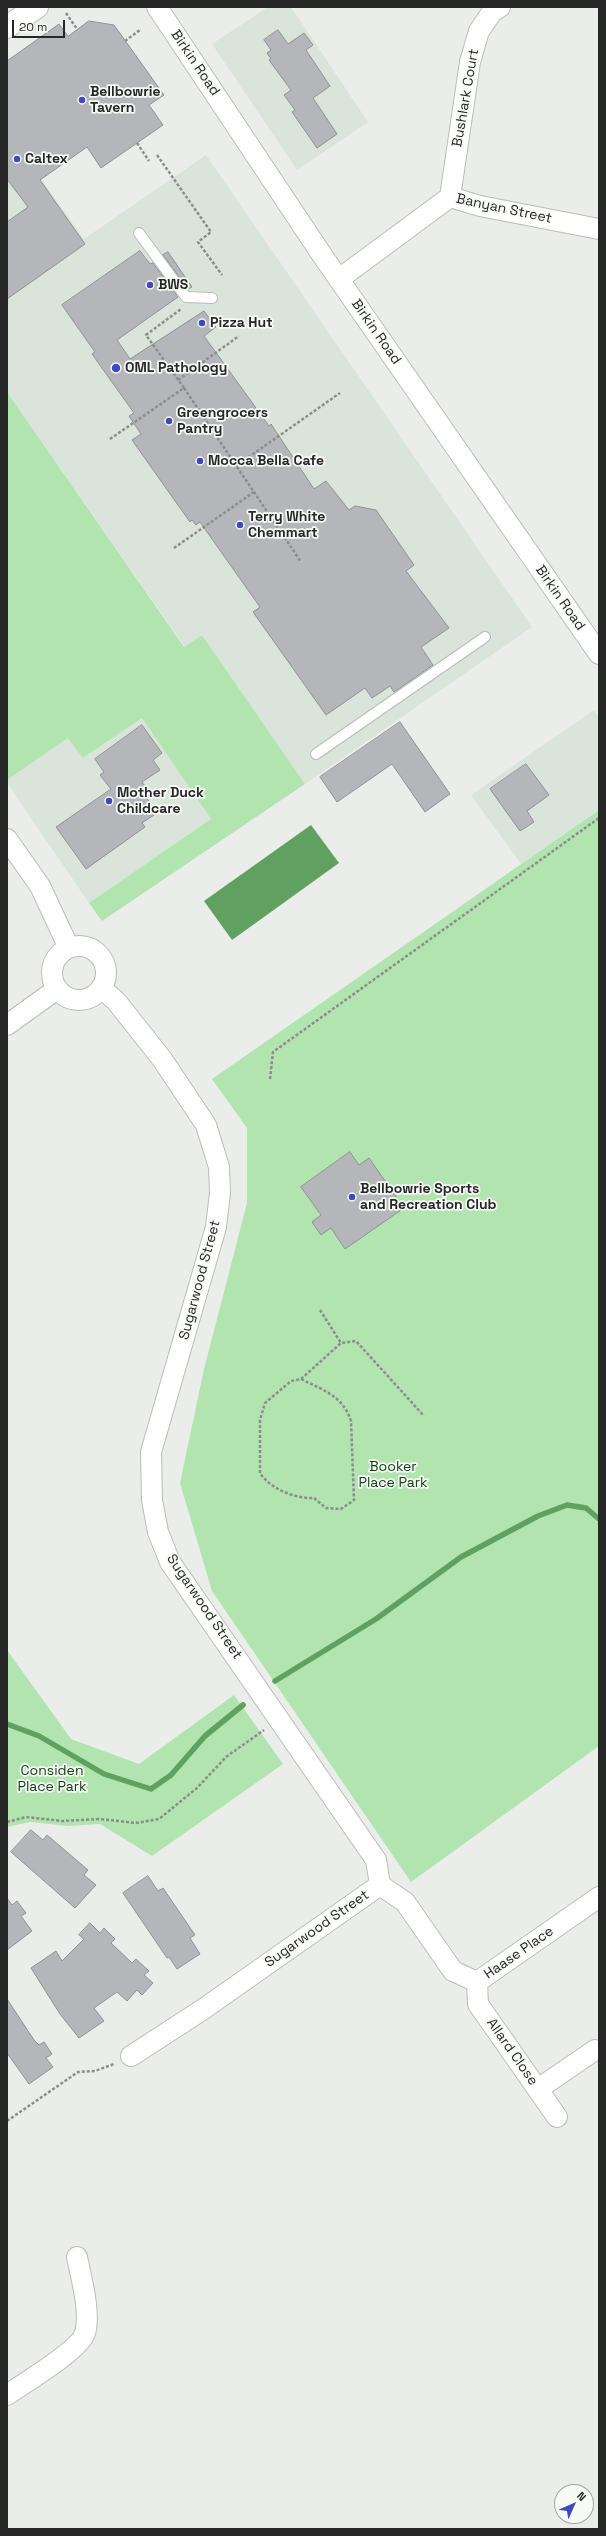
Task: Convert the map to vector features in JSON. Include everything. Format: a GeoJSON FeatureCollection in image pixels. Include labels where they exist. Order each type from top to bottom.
{"type":"FeatureCollection","features":[{"type":"Feature","properties":{"kind":"main road"},"geometry":{"type":"LineString","coordinates":[[7,28],[37,7]]}},
{"type":"Feature","properties":{"kind":"street","name":"Birkin Road"},"geometry":{"type":"LineString","coordinates":[[157,7],[339,279],[599,654]]}},
{"type":"Feature","properties":{"kind":"street","name":"Bushlark Court"},"geometry":{"type":"LineString","coordinates":[[450,197],[470,62],[479,30],[492,12],[500,7]]}},
{"type":"Feature","properties":{"kind":"street","name":"Banyan Street"},"geometry":{"type":"LineString","coordinates":[[339,279],[450,197],[480,206],[599,229]]}},
{"type":"Feature","properties":{"kind":"street"},"geometry":{"type":"LineString","coordinates":[[7,839],[40,886],[69,948]]}},
{"type":"Feature","properties":{"kind":"street"},"geometry":{"type":"LineString","coordinates":[[84,946],[97,953],[105,966],[106,974],[101,988],[96,993],[83,1000],[69,998],[57,989],[52,976],[52,969],[58,956],[69,948],[84,946]]}},
{"type":"Feature","properties":{"kind":"street","name":"Sugarwood Street"},"geometry":{"type":"LineString","coordinates":[[101,988],[130,1017],[191,1102],[206,1125],[219,1167],[220,1193],[216,1227],[151,1452],[152,1500],[158,1532],[170,1562],[280,1719],[376,1860],[380,1885],[202,2010],[131,2056]]}},
{"type":"Feature","properties":{"kind":"street"},"geometry":{"type":"LineString","coordinates":[[7,1025],[57,989]]}},
{"type":"Feature","properties":{"kind":"street","name":"Haase Place"},"geometry":{"type":"LineString","coordinates":[[380,1885],[405,1902],[453,1971],[477,1982],[599,1898]]}},
{"type":"Feature","properties":{"kind":"street","name":"Allard Close"},"geometry":{"type":"LineString","coordinates":[[477,1982],[478,2004],[558,2117]]}},
{"type":"Feature","properties":{"kind":"street"},"geometry":{"type":"LineString","coordinates":[[538,2089],[595,2050]]}},
{"type":"Feature","properties":{"kind":"street"},"geometry":{"type":"LineString","coordinates":[[7,2395],[77,2346],[85,2334],[87,2320],[77,2257]]}},
{"type":"Feature","properties":{"kind":"lane"},"geometry":{"type":"LineString","coordinates":[[139,233],[186,297],[212,298]]}},
{"type":"Feature","properties":{"kind":"lane"},"geometry":{"type":"LineString","coordinates":[[316,754],[485,637]]}},
{"type":"Feature","properties":{"kind":"path"},"geometry":{"type":"LineString","coordinates":[[66,13],[77,29]]}},
{"type":"Feature","properties":{"kind":"path"},"geometry":{"type":"LineString","coordinates":[[125,41],[140,30]]}},
{"type":"Feature","properties":{"kind":"path"},"geometry":{"type":"LineString","coordinates":[[137,143],[149,161]]}},
{"type":"Feature","properties":{"kind":"path"},"geometry":{"type":"LineString","coordinates":[[157,156],[211,232],[198,242],[222,275]]}},
{"type":"Feature","properties":{"kind":"path"},"geometry":{"type":"LineString","coordinates":[[186,297],[182,308],[146,335],[184,388],[301,562]]}},
{"type":"Feature","properties":{"kind":"path"},"geometry":{"type":"LineString","coordinates":[[178,380],[239,336]]}},
{"type":"Feature","properties":{"kind":"path"},"geometry":{"type":"LineString","coordinates":[[110,439],[184,388]]}},
{"type":"Feature","properties":{"kind":"path"},"geometry":{"type":"LineString","coordinates":[[236,466],[340,393]]}},
{"type":"Feature","properties":{"kind":"path"},"geometry":{"type":"LineString","coordinates":[[174,548],[254,492]]}},
{"type":"Feature","properties":{"kind":"path"},"geometry":{"type":"LineString","coordinates":[[270,1079],[273,1052],[599,818]]}},
{"type":"Feature","properties":{"kind":"path"},"geometry":{"type":"LineString","coordinates":[[320,1310],[341,1344]]}},
{"type":"Feature","properties":{"kind":"path"},"geometry":{"type":"LineString","coordinates":[[301,1379],[337,1397],[348,1411],[351,1421],[354,1500],[341,1509],[326,1508],[314,1498],[302,1499],[264,1480],[260,1473],[260,1420],[265,1403],[291,1381],[301,1379],[341,1344],[356,1341],[424,1416]]}},
{"type":"Feature","properties":{"kind":"path"},"geometry":{"type":"LineString","coordinates":[[7,1822],[26,1817],[62,1821],[100,1819],[136,1823],[159,1819],[197,1788],[226,1757],[280,1719]]}},
{"type":"Feature","properties":{"kind":"path"},"geometry":{"type":"LineString","coordinates":[[7,2121],[78,2072],[95,2070],[131,2056]]}},
{"type":"Feature","properties":{"kind":"shaded area"},"geometry":{"type":"Polygon","coordinates":[[[268,7],[291,7],[368,122],[297,170],[212,44],[268,7]]]}},
{"type":"Feature","properties":{"kind":"shaded area"},"geometry":{"type":"Polygon","coordinates":[[[7,131],[84,239],[206,155],[532,627],[305,784],[202,635],[185,647],[7,392],[7,131]]]}},
{"type":"Feature","properties":{"kind":"shaded area"},"geometry":{"type":"Polygon","coordinates":[[[594,710],[599,717],[599,810],[521,864],[471,795],[594,710]]]}},
{"type":"Feature","properties":{"kind":"shaded area","name":"Mother Duck Childcare"},"geometry":{"type":"Polygon","coordinates":[[[142,718],[211,819],[89,903],[7,783],[7,780],[69,737],[83,758],[142,718]]]}},
{"type":"Feature","properties":{"kind":"shaded area"},"geometry":{"type":"Polygon","coordinates":[[[311,825],[339,863],[232,940],[204,901],[311,825]]]}},
{"type":"Feature","properties":{"kind":"green space"},"geometry":{"type":"Polygon","coordinates":[[[7,392],[184,647],[202,635],[305,784],[102,921],[89,903],[211,819],[142,718],[83,758],[68,738],[7,780],[7,392]]]}},
{"type":"Feature","properties":{"kind":"green space","name":"Booker Place Park"},"geometry":{"type":"Polygon","coordinates":[[[599,810],[599,1746],[411,1882],[212,1591],[180,1483],[204,1369],[247,1203],[247,1128],[212,1079],[599,810]]]}},
{"type":"Feature","properties":{"kind":"green space","name":"Considen Place Park"},"geometry":{"type":"Polygon","coordinates":[[[7,1650],[71,1739],[139,1764],[234,1695],[283,1764],[152,1856],[100,1824],[68,1826],[30,1822],[7,1827],[7,1650]]]}},
{"type":"Feature","properties":{"kind":"building","name":"Bellbowrie Tavern"},"geometry":{"type":"Polygon","coordinates":[[[89,21],[114,25],[164,95],[149,105],[163,125],[101,168],[87,147],[40,180],[85,244],[7,299],[7,222],[28,207],[7,179],[7,61],[59,24],[68,36],[89,21]]]}},
{"type":"Feature","properties":{"kind":"building"},"geometry":{"type":"Polygon","coordinates":[[[278,30],[288,44],[304,33],[313,45],[306,50],[330,86],[313,98],[337,134],[317,148],[292,112],[295,110],[284,95],[291,90],[269,60],[271,59],[267,53],[271,50],[264,40],[278,30]]]}},
{"type":"Feature","properties":{"kind":"building"},"geometry":{"type":"Polygon","coordinates":[[[140,251],[150,264],[153,263],[178,297],[117,340],[130,359],[204,311],[216,327],[204,336],[269,426],[271,424],[314,489],[326,481],[349,510],[355,506],[376,510],[414,565],[406,571],[449,628],[421,647],[433,665],[394,692],[390,686],[372,698],[365,688],[326,715],[253,612],[260,607],[200,522],[196,525],[192,520],[190,522],[132,440],[141,434],[129,416],[134,413],[92,354],[95,352],[62,305],[140,251]]]}},
{"type":"Feature","properties":{"kind":"building"},"geometry":{"type":"Polygon","coordinates":[[[168,252],[192,287],[188,289],[163,255],[168,252]]]}},
{"type":"Feature","properties":{"kind":"building"},"geometry":{"type":"Polygon","coordinates":[[[400,722],[450,794],[425,812],[392,764],[337,802],[320,777],[400,722]]]}},
{"type":"Feature","properties":{"kind":"building"},"geometry":{"type":"Polygon","coordinates":[[[142,725],[162,753],[153,760],[160,770],[142,782],[151,794],[146,797],[157,813],[142,823],[145,827],[86,869],[56,827],[111,789],[100,775],[104,772],[95,759],[142,725]]]}},
{"type":"Feature","properties":{"kind":"building"},"geometry":{"type":"Polygon","coordinates":[[[526,764],[549,795],[527,811],[534,822],[520,831],[490,789],[526,764]]]}},
{"type":"Feature","properties":{"kind":"building","name":"Bellbowrie Sports and Recreation Club"},"geometry":{"type":"Polygon","coordinates":[[[350,1152],[359,1165],[369,1158],[404,1208],[345,1249],[331,1228],[321,1235],[312,1222],[321,1215],[301,1187],[350,1152]]]}},
{"type":"Feature","properties":{"kind":"building"},"geometry":{"type":"Polygon","coordinates":[[[31,1830],[43,1840],[47,1835],[88,1870],[84,1875],[96,1885],[75,1908],[11,1852],[31,1830]]]}},
{"type":"Feature","properties":{"kind":"building"},"geometry":{"type":"Polygon","coordinates":[[[148,1876],[158,1891],[163,1888],[195,1935],[190,1938],[200,1954],[177,1969],[169,1957],[167,1958],[123,1893],[148,1876]]]}},
{"type":"Feature","properties":{"kind":"building"},"geometry":{"type":"Polygon","coordinates":[[[7,1898],[12,1905],[17,1901],[26,1913],[21,1916],[32,1931],[7,1950],[7,1898]]]}},
{"type":"Feature","properties":{"kind":"building"},"geometry":{"type":"Polygon","coordinates":[[[90,1923],[100,1933],[104,1928],[115,1939],[111,1943],[132,1963],[136,1959],[149,1971],[144,1975],[153,1983],[142,1995],[137,1990],[127,2001],[117,1992],[94,2008],[104,2021],[79,2038],[60,2014],[31,1968],[56,1951],[62,1961],[84,1939],[79,1935],[90,1923]]]}},
{"type":"Feature","properties":{"kind":"building"},"geometry":{"type":"Polygon","coordinates":[[[7,1999],[34,2040],[39,2045],[44,2042],[52,2054],[46,2058],[53,2067],[29,2084],[7,2053],[7,1999]]]}},
{"type":"Feature","properties":{"kind":"waterway"},"geometry":{"type":"LineString","coordinates":[[275,1681],[376,1619],[461,1557],[538,1516],[567,1505],[586,1508],[599,1519]]}},
{"type":"Feature","properties":{"kind":"waterway"},"geometry":{"type":"LineString","coordinates":[[7,1724],[39,1736],[104,1774],[151,1789],[171,1775],[205,1736],[243,1705]]}},
{"type":"Feature","properties":{"kind":"place","name":"Bellbowrie Tavern"},"geometry":{"type":"Point","coordinates":[82,100]}},
{"type":"Feature","properties":{"kind":"place","name":"Caltex"},"geometry":{"type":"Point","coordinates":[17,159]}},
{"type":"Feature","properties":{"kind":"place","name":"BWS"},"geometry":{"type":"Point","coordinates":[150,285]}},
{"type":"Feature","properties":{"kind":"place","name":"Pizza Hut"},"geometry":{"type":"Point","coordinates":[202,323]}},
{"type":"Feature","properties":{"kind":"place","name":"OML Pathology"},"geometry":{"type":"Point","coordinates":[116,368]}},
{"type":"Feature","properties":{"kind":"place","name":"Greengrocers Pantry"},"geometry":{"type":"Point","coordinates":[169,421]}},
{"type":"Feature","properties":{"kind":"place","name":"Mocca Bella Cafe"},"geometry":{"type":"Point","coordinates":[200,461]}},
{"type":"Feature","properties":{"kind":"place","name":"Terry White Chemmart"},"geometry":{"type":"Point","coordinates":[240,525]}},
{"type":"Feature","properties":{"kind":"place","name":"Mother Duck Childcare"},"geometry":{"type":"Point","coordinates":[109,801]}},
{"type":"Feature","properties":{"kind":"place","name":"Bellbowrie Sports and Recreation Club"},"geometry":{"type":"Point","coordinates":[352,1197]}}]}
